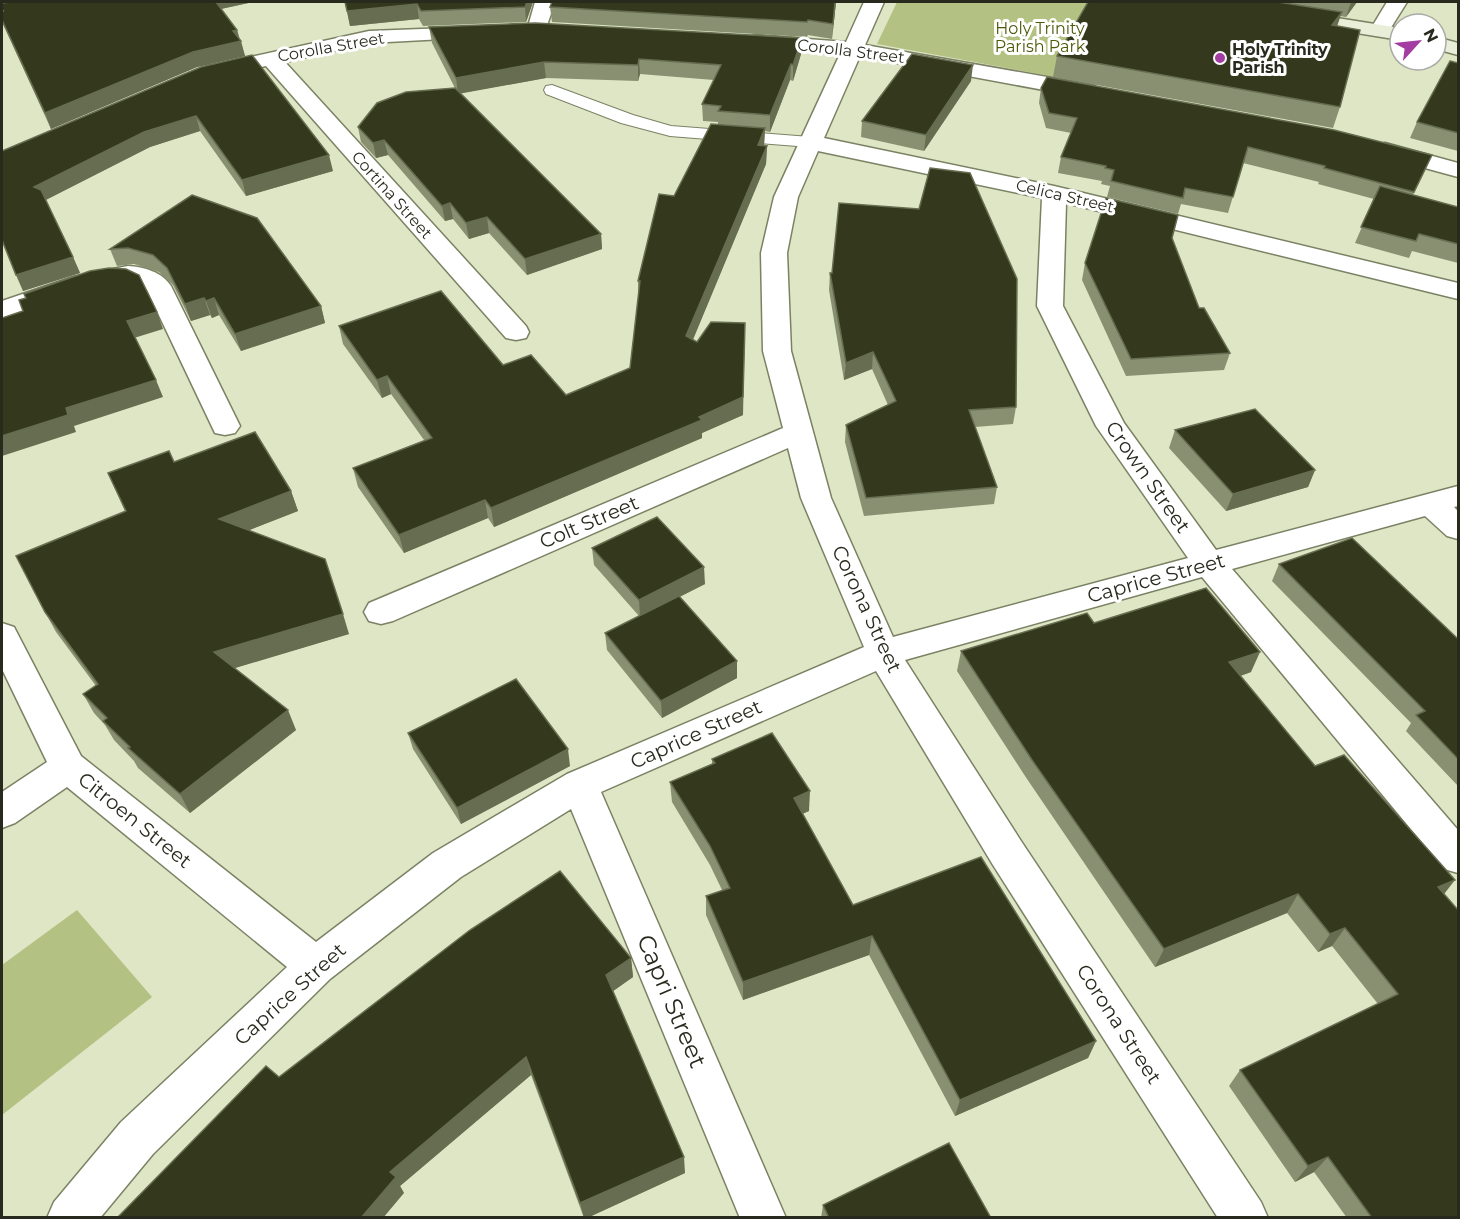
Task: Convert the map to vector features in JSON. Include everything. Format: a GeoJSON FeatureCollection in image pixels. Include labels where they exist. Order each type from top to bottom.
{"type":"FeatureCollection","features":[{"type":"Feature","properties":{"kind":"street"},"geometry":{"type":"LineString","coordinates":[[537,30],[545,2]]}},
{"type":"Feature","properties":{"kind":"street","name":"Corona Street"},"geometry":{"type":"LineString","coordinates":[[874,2],[855,49],[786,196],[774,253],[777,351],[816,498],[883,653],[1007,853],[1245,1218]]}},
{"type":"Feature","properties":{"kind":"street"},"geometry":{"type":"LineString","coordinates":[[1202,2],[1388,32]]}},
{"type":"Feature","properties":{"kind":"street"},"geometry":{"type":"LineString","coordinates":[[514,31],[560,31]]}},
{"type":"Feature","properties":{"kind":"street","name":"Corolla Street"},"geometry":{"type":"LineString","coordinates":[[198,75],[369,37],[492,32]]}},
{"type":"Feature","properties":{"kind":"street","name":"Corolla Street"},"geometry":{"type":"LineString","coordinates":[[731,40],[855,49],[1105,94]]}},
{"type":"Feature","properties":{"kind":"street","name":"Cortina Street"},"geometry":{"type":"LineString","coordinates":[[270,58],[516,332]]}},
{"type":"Feature","properties":{"kind":"street","name":"Celica Street"},"geometry":{"type":"LineString","coordinates":[[810,142],[1054,193],[1458,291]]}},
{"type":"Feature","properties":{"kind":"street"},"geometry":{"type":"LineString","coordinates":[[1362,144],[1458,170]]}},
{"type":"Feature","properties":{"kind":"street","name":"Crown Street"},"geometry":{"type":"LineString","coordinates":[[1054,193],[1050,306],[1111,426],[1209,564],[1458,857]]}},
{"type":"Feature","properties":{"kind":"street"},"geometry":{"type":"LineString","coordinates":[[2,310],[101,278],[129,273],[147,278],[158,286],[225,426]]}},
{"type":"Feature","properties":{"kind":"street","name":"Colt Street"},"geometry":{"type":"LineString","coordinates":[[381,612],[797,433]]}},
{"type":"Feature","properties":{"kind":"street"},"geometry":{"type":"LineString","coordinates":[[1444,500],[1458,528]]}},
{"type":"Feature","properties":{"kind":"street","name":"Caprice Street"},"geometry":{"type":"LineString","coordinates":[[70,1218],[137,1138],[316,966],[447,865],[580,785],[883,653],[1444,500]]}},
{"type":"Feature","properties":{"kind":"street","name":"Citroen Street"},"geometry":{"type":"LineString","coordinates":[[2,636],[68,767],[316,966]]}},
{"type":"Feature","properties":{"kind":"street"},"geometry":{"type":"LineString","coordinates":[[2,812],[68,767]]}},
{"type":"Feature","properties":{"kind":"street","name":"Capri Street"},"geometry":{"type":"LineString","coordinates":[[580,785],[763,1218]]}},
{"type":"Feature","properties":{"kind":"lane"},"geometry":{"type":"LineString","coordinates":[[552,90],[627,119],[670,131],[810,142]]}},
{"type":"Feature","properties":{"kind":"green space","name":"Holy Trinity Parish Park"},"geometry":{"type":"Polygon","coordinates":[[[897,2],[1097,2],[1061,78],[877,44],[897,2]]]}},
{"type":"Feature","properties":{"kind":"green space"},"geometry":{"type":"Polygon","coordinates":[[[77,910],[152,997],[2,1115],[2,965],[77,910]]]}},
{"type":"Feature","properties":{"kind":"building"},"geometry":{"type":"Polygon","coordinates":[[[216,2],[237,30],[233,31],[241,41],[193,52],[45,113],[2,20],[2,11],[4,11],[2,3],[216,2]]]}},
{"type":"Feature","properties":{"kind":"building"},"geometry":{"type":"Polygon","coordinates":[[[345,2],[527,2],[525,7],[421,11],[417,4],[347,11],[345,2]]]}},
{"type":"Feature","properties":{"kind":"building"},"geometry":{"type":"Polygon","coordinates":[[[552,2],[835,2],[833,24],[808,20],[807,22],[550,7],[552,2]]]}},
{"type":"Feature","properties":{"kind":"building"},"geometry":{"type":"Polygon","coordinates":[[[1088,2],[1278,2],[1342,12],[1332,25],[1360,30],[1340,107],[1057,56],[1088,2]]]}},
{"type":"Feature","properties":{"kind":"building"},"geometry":{"type":"Polygon","coordinates":[[[535,23],[802,38],[793,65],[791,64],[770,115],[718,111],[721,106],[702,104],[721,65],[639,59],[638,65],[544,62],[456,78],[429,27],[535,23]]]}},
{"type":"Feature","properties":{"kind":"building"},"geometry":{"type":"Polygon","coordinates":[[[912,54],[973,65],[926,135],[862,121],[912,54]]]}},
{"type":"Feature","properties":{"kind":"building"},"geometry":{"type":"Polygon","coordinates":[[[252,55],[329,155],[242,180],[196,116],[144,132],[34,187],[41,190],[73,257],[16,275],[2,240],[2,151],[201,67],[252,55]]]}},
{"type":"Feature","properties":{"kind":"building"},"geometry":{"type":"Polygon","coordinates":[[[1450,61],[1458,63],[1458,133],[1417,122],[1444,72],[1448,72],[1450,61]]]}},
{"type":"Feature","properties":{"kind":"building"},"geometry":{"type":"Polygon","coordinates":[[[1047,77],[1334,130],[1432,155],[1414,192],[1324,168],[1325,166],[1248,147],[1233,197],[1185,188],[1183,198],[1111,181],[1114,170],[1105,168],[1106,166],[1061,157],[1077,118],[1049,113],[1041,88],[1047,77]]]}},
{"type":"Feature","properties":{"kind":"building"},"geometry":{"type":"Polygon","coordinates":[[[455,88],[601,234],[525,259],[487,217],[466,223],[450,203],[442,206],[384,140],[373,143],[358,127],[377,103],[406,92],[455,88]]]}},
{"type":"Feature","properties":{"kind":"building"},"geometry":{"type":"Polygon","coordinates":[[[711,124],[765,128],[758,145],[767,146],[686,336],[697,342],[711,322],[745,323],[743,397],[699,417],[702,420],[491,508],[485,500],[399,535],[353,468],[432,438],[387,376],[377,380],[339,326],[441,291],[503,365],[531,355],[566,395],[630,368],[640,281],[638,281],[659,194],[674,196],[711,124]]]}},
{"type":"Feature","properties":{"kind":"building"},"geometry":{"type":"Polygon","coordinates":[[[930,168],[970,173],[1017,279],[1016,407],[969,410],[997,487],[866,498],[846,425],[896,401],[873,352],[846,363],[830,273],[832,273],[839,203],[919,209],[930,168]]]}},
{"type":"Feature","properties":{"kind":"building"},"geometry":{"type":"Polygon","coordinates":[[[1380,186],[1458,207],[1458,244],[1419,234],[1416,241],[1361,227],[1380,186]]]}},
{"type":"Feature","properties":{"kind":"building"},"geometry":{"type":"Polygon","coordinates":[[[192,195],[257,218],[321,306],[235,334],[214,298],[206,301],[204,298],[185,304],[167,268],[153,255],[128,248],[110,249],[192,195]]]}},
{"type":"Feature","properties":{"kind":"building"},"geometry":{"type":"Polygon","coordinates":[[[1106,198],[1178,215],[1172,238],[1199,308],[1204,308],[1230,353],[1131,359],[1085,263],[1106,198]]]}},
{"type":"Feature","properties":{"kind":"building"},"geometry":{"type":"Polygon","coordinates":[[[109,268],[126,269],[139,275],[157,312],[127,321],[156,380],[66,408],[68,415],[2,436],[2,318],[23,311],[19,300],[26,298],[24,294],[90,271],[109,268]]]}},
{"type":"Feature","properties":{"kind":"building"},"geometry":{"type":"Polygon","coordinates":[[[1255,409],[1315,470],[1233,494],[1175,430],[1255,409]]]}},
{"type":"Feature","properties":{"kind":"building"},"geometry":{"type":"Polygon","coordinates":[[[255,432],[291,491],[219,519],[325,559],[343,614],[214,652],[288,710],[180,794],[128,748],[130,747],[103,721],[107,718],[83,694],[98,684],[45,612],[16,556],[126,511],[108,473],[169,451],[174,462],[255,432]]]}},
{"type":"Feature","properties":{"kind":"building"},"geometry":{"type":"Polygon","coordinates":[[[657,517],[704,567],[639,600],[592,548],[657,517]]]}},
{"type":"Feature","properties":{"kind":"building"},"geometry":{"type":"Polygon","coordinates":[[[1352,538],[1458,639],[1458,759],[1416,715],[1425,711],[1279,564],[1352,538]]]}},
{"type":"Feature","properties":{"kind":"building"},"geometry":{"type":"Polygon","coordinates":[[[1206,588],[1260,652],[1229,662],[1315,766],[1344,755],[1455,880],[1438,887],[1458,910],[1458,1218],[1372,1218],[1328,1157],[1308,1166],[1240,1070],[1398,994],[1345,928],[1330,934],[1298,894],[1164,949],[1032,760],[961,651],[1087,613],[1094,623],[1206,588]]]}},
{"type":"Feature","properties":{"kind":"building"},"geometry":{"type":"Polygon","coordinates":[[[679,596],[737,661],[661,701],[605,633],[679,596]]]}},
{"type":"Feature","properties":{"kind":"building"},"geometry":{"type":"Polygon","coordinates":[[[516,679],[568,749],[457,808],[408,733],[516,679]]]}},
{"type":"Feature","properties":{"kind":"building"},"geometry":{"type":"Polygon","coordinates":[[[772,733],[810,791],[794,798],[853,905],[981,857],[1096,1041],[960,1100],[872,936],[743,982],[706,896],[730,888],[710,846],[670,782],[715,763],[712,759],[772,733]]]}},
{"type":"Feature","properties":{"kind":"building"},"geometry":{"type":"Polygon","coordinates":[[[560,871],[631,958],[606,975],[684,1157],[580,1203],[526,1057],[390,1172],[396,1177],[361,1218],[117,1218],[266,1066],[279,1077],[470,930],[560,871]]]}},
{"type":"Feature","properties":{"kind":"building"},"geometry":{"type":"Polygon","coordinates":[[[949,1143],[991,1218],[829,1218],[823,1205],[949,1143]]]}},
{"type":"Feature","properties":{"kind":"place","name":"Holy Trinity Parish"},"geometry":{"type":"Point","coordinates":[1220,58]}}]}
